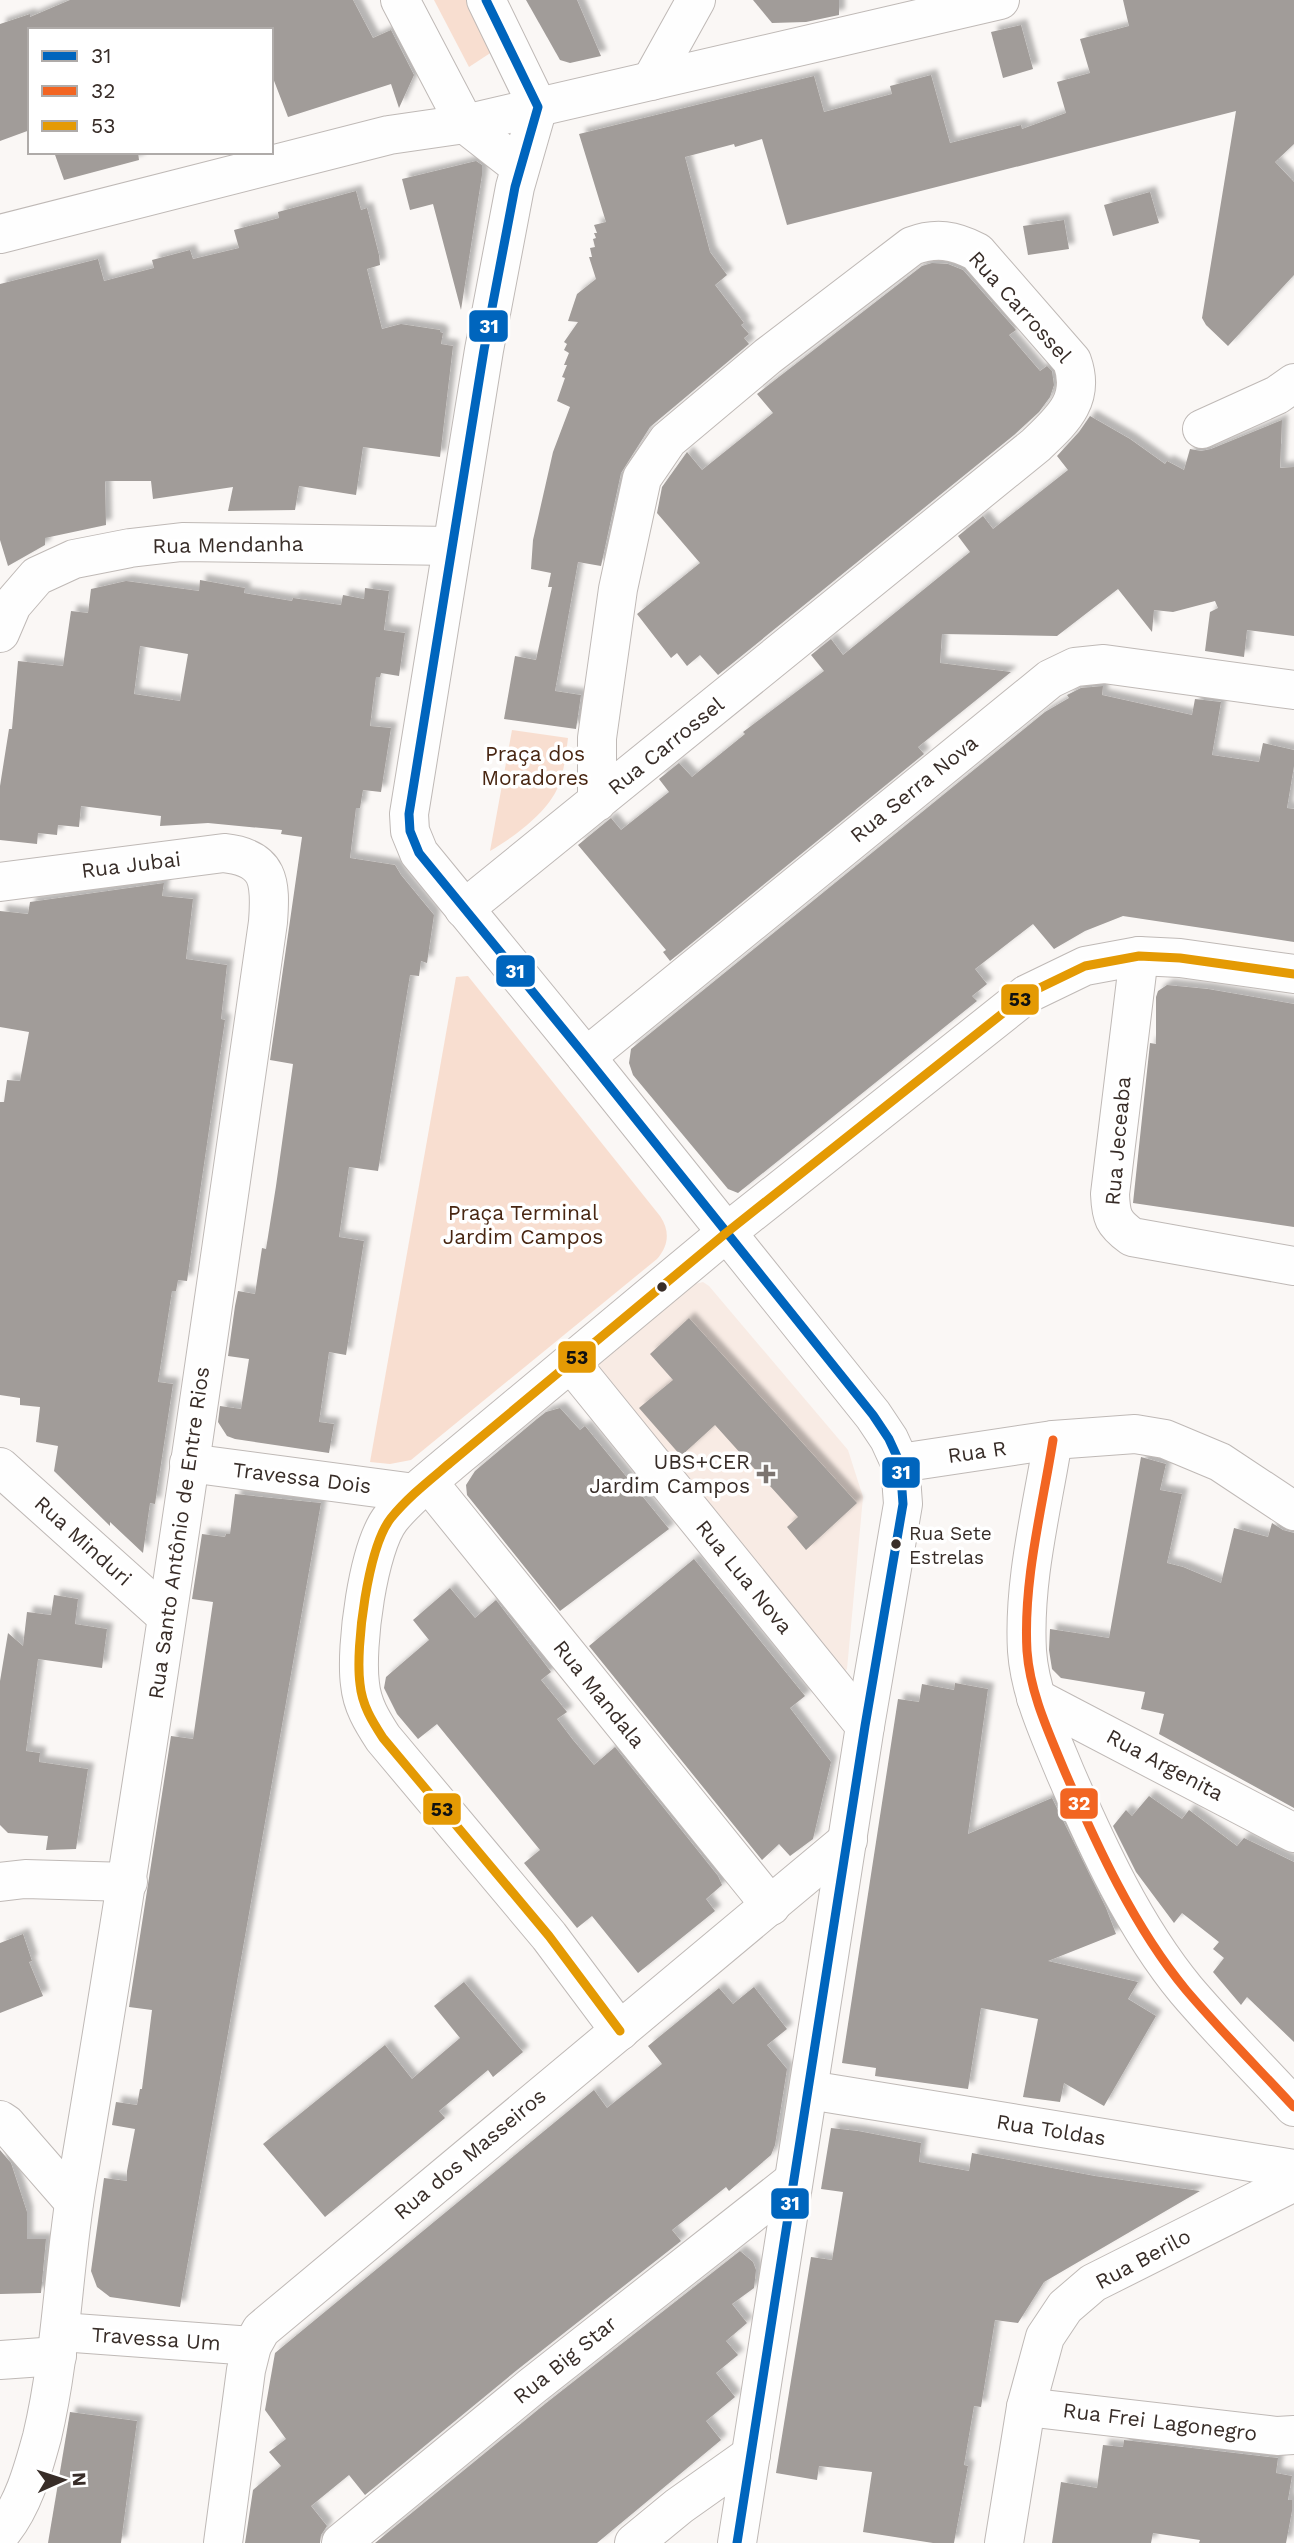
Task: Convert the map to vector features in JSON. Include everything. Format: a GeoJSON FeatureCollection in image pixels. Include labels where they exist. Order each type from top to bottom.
{"type":"FeatureCollection","features":[{"type":"Feature","properties":{"kind":"street"},"geometry":{"type":"LineString","coordinates":[[400,0],[465,124],[520,167]]}},
{"type":"Feature","properties":{"kind":"street"},"geometry":{"type":"LineString","coordinates":[[486,0],[538,107],[520,167],[484,350],[409,814],[410,831],[419,853],[586,1056],[873,1415],[890,1439],[901,1463],[903,1504],[865,1726],[737,2543]]}},
{"type":"Feature","properties":{"kind":"street"},"geometry":{"type":"LineString","coordinates":[[652,81],[696,0]]}},
{"type":"Feature","properties":{"kind":"street"},"geometry":{"type":"LineString","coordinates":[[0,234],[389,135],[465,124],[1000,0]]}},
{"type":"Feature","properties":{"kind":"street","name":"Rua Carrossel"},"geometry":{"type":"LineString","coordinates":[[464,909],[597,802],[1036,444],[1066,415],[1074,397],[1076,382],[1072,361],[977,252],[946,240],[925,241],[912,246],[768,356],[668,440],[653,459],[642,478],[618,589],[597,738],[597,802]]}},
{"type":"Feature","properties":{"kind":"street"},"geometry":{"type":"LineString","coordinates":[[1202,429],[1277,396],[1294,383]]}},
{"type":"Feature","properties":{"kind":"street","name":"Rua Mendanha"},"geometry":{"type":"LineString","coordinates":[[0,633],[12,605],[37,576],[74,559],[130,548],[182,542],[451,546]]}},
{"type":"Feature","properties":{"kind":"street","name":"Rua Serra Nova"},"geometry":{"type":"LineString","coordinates":[[586,1056],[1050,679],[1075,667],[1104,664],[1294,690]]}},
{"type":"Feature","properties":{"kind":"street","name":"Rua Jubai"},"geometry":{"type":"LineString","coordinates":[[0,882],[224,853],[248,858],[259,865]]}},
{"type":"Feature","properties":{"kind":"street","name":"Rua Santo Antônio de Entre Rios"},"geometry":{"type":"LineString","coordinates":[[0,2534],[8,2525],[33,2474],[59,2344],[74,2202],[128,1882],[268,922],[271,892],[266,874],[259,865]]}},
{"type":"Feature","properties":{"kind":"street"},"geometry":{"type":"LineString","coordinates":[[620,2031],[549,1937],[383,1738],[367,1712],[360,1686],[359,1656],[371,1570],[378,1543],[390,1519],[422,1488],[726,1233],[1027,994],[1085,965],[1139,956],[1180,958],[1294,974]]}},
{"type":"Feature","properties":{"kind":"street","name":"Rua Jeceaba"},"geometry":{"type":"LineString","coordinates":[[1139,956],[1110,1194],[1111,1215],[1119,1227],[1132,1237],[1294,1266]]}},
{"type":"Feature","properties":{"kind":"street","name":"Rua Lua Nova"},"geometry":{"type":"LineString","coordinates":[[571,1363],[865,1726]]}},
{"type":"Feature","properties":{"kind":"street","name":"Rua R"},"geometry":{"type":"LineString","coordinates":[[901,1463],[1053,1440],[1135,1434],[1165,1439],[1220,1462],[1294,1511]]}},
{"type":"Feature","properties":{"kind":"street"},"geometry":{"type":"LineString","coordinates":[[1053,1440],[1031,1574],[1027,1618],[1027,1651],[1036,1698],[1079,1803],[1117,1881],[1147,1933],[1185,1988],[1294,2107]]}},
{"type":"Feature","properties":{"kind":"street","name":"Travessa Dois"},"geometry":{"type":"LineString","coordinates":[[188,1463],[422,1488]]}},
{"type":"Feature","properties":{"kind":"street","name":"Rua Minduri"},"geometry":{"type":"LineString","coordinates":[[0,1467],[166,1616]]}},
{"type":"Feature","properties":{"kind":"street","name":"Rua Mandala"},"geometry":{"type":"LineString","coordinates":[[422,1488],[771,1906]]}},
{"type":"Feature","properties":{"kind":"street","name":"Rua Argenita"},"geometry":{"type":"LineString","coordinates":[[1036,1698],[1294,1833]]}},
{"type":"Feature","properties":{"kind":"street","name":"Rua dos Masseiros"},"geometry":{"type":"LineString","coordinates":[[223,2543],[244,2381],[252,2346],[261,2330],[848,1840]]}},
{"type":"Feature","properties":{"kind":"street"},"geometry":{"type":"LineString","coordinates":[[0,1882],[24,1879],[128,1882]]}},
{"type":"Feature","properties":{"kind":"street","name":"Rua Toldas"},"geometry":{"type":"LineString","coordinates":[[809,2090],[1294,2169]]}},
{"type":"Feature","properties":{"kind":"street"},"geometry":{"type":"LineString","coordinates":[[0,2120],[6,2123],[74,2202]]}},
{"type":"Feature","properties":{"kind":"street","name":"Rua Big Star"},"geometry":{"type":"LineString","coordinates":[[341,2543],[542,2378],[793,2181]]}},
{"type":"Feature","properties":{"kind":"street","name":"Rua Berilo"},"geometry":{"type":"LineString","coordinates":[[1004,2543],[1026,2407],[1045,2337],[1065,2307],[1093,2283],[1294,2182]]}},
{"type":"Feature","properties":{"kind":"street","name":"Travessa Um"},"geometry":{"type":"LineString","coordinates":[[0,2360],[59,2344],[252,2346]]}},
{"type":"Feature","properties":{"kind":"street","name":"Rua Frei Lagonegro"},"geometry":{"type":"LineString","coordinates":[[1026,2407],[1277,2437],[1294,2435]]}},
{"type":"Feature","properties":{"kind":"street"},"geometry":{"type":"LineString","coordinates":[[634,2543],[751,2455]]}},
{"type":"Feature","properties":{"kind":"shaded area","name":"UBS+CER Jardim Campos"},"geometry":{"type":"Polygon","coordinates":[[[703,1282],[848,1450],[863,1497],[847,1669],[843,1674],[591,1370],[695,1284],[703,1282]]]}},
{"type":"Feature","properties":{"kind":"green space"},"geometry":{"type":"Polygon","coordinates":[[[434,0],[477,0],[501,46],[469,67],[434,0]]]}},
{"type":"Feature","properties":{"kind":"green space","name":"Praça dos Moradores"},"geometry":{"type":"Polygon","coordinates":[[[512,730],[568,738],[562,775],[553,797],[538,815],[490,851],[512,730]]]}},
{"type":"Feature","properties":{"kind":"green space","name":"Praça Terminal Jardim Campos"},"geometry":{"type":"Polygon","coordinates":[[[468,976],[660,1216],[667,1233],[666,1243],[657,1259],[411,1460],[390,1464],[370,1462],[456,977],[468,976]]]}},
{"type":"Feature","properties":{"kind":"building"},"geometry":{"type":"Polygon","coordinates":[[[70,0],[353,0],[373,38],[391,30],[414,75],[399,108],[391,84],[288,117],[273,78],[273,28],[28,28],[28,131],[0,141],[0,24],[30,14],[30,17],[70,0]]]}},
{"type":"Feature","properties":{"kind":"building"},"geometry":{"type":"Polygon","coordinates":[[[526,0],[577,0],[601,56],[570,63],[560,60],[526,0]]]}},
{"type":"Feature","properties":{"kind":"building"},"geometry":{"type":"Polygon","coordinates":[[[753,0],[839,0],[839,15],[806,22],[772,23],[753,0]]]}},
{"type":"Feature","properties":{"kind":"building"},"geometry":{"type":"Polygon","coordinates":[[[1123,0],[1294,0],[1294,144],[1275,162],[1294,182],[1294,275],[1228,346],[1202,318],[1236,111],[787,225],[762,139],[685,157],[710,252],[727,275],[715,285],[744,323],[741,325],[749,334],[744,338],[749,344],[650,427],[621,473],[601,566],[578,562],[555,691],[581,695],[576,729],[504,719],[515,656],[536,660],[552,587],[548,587],[551,573],[531,569],[533,540],[553,452],[570,407],[557,401],[565,378],[562,377],[569,353],[564,350],[567,344],[564,342],[578,322],[568,321],[577,294],[596,279],[589,257],[592,257],[590,248],[595,247],[593,239],[596,238],[594,233],[597,233],[594,225],[606,222],[579,134],[814,76],[824,112],[892,94],[890,86],[931,75],[950,143],[1021,125],[1022,129],[1066,113],[1057,82],[1090,73],[1080,39],[1129,26],[1123,0]]]}},
{"type":"Feature","properties":{"kind":"building"},"geometry":{"type":"Polygon","coordinates":[[[1021,25],[1033,69],[1003,78],[991,32],[1021,25]]]}},
{"type":"Feature","properties":{"kind":"building"},"geometry":{"type":"Polygon","coordinates":[[[55,154],[138,154],[139,160],[64,180],[55,154]]]}},
{"type":"Feature","properties":{"kind":"building"},"geometry":{"type":"Polygon","coordinates":[[[476,161],[482,165],[482,175],[461,310],[433,204],[410,210],[402,179],[476,161]]]}},
{"type":"Feature","properties":{"kind":"building"},"geometry":{"type":"Polygon","coordinates":[[[356,191],[361,210],[367,208],[379,255],[380,265],[367,269],[382,329],[401,324],[440,330],[443,333],[441,344],[453,346],[440,457],[363,447],[356,495],[299,486],[295,510],[228,511],[233,487],[153,499],[151,481],[105,481],[106,525],[45,538],[45,545],[8,566],[0,540],[0,284],[98,259],[104,281],[154,268],[152,260],[190,250],[193,259],[239,248],[234,230],[279,218],[278,212],[356,191]]]}},
{"type":"Feature","properties":{"kind":"building"},"geometry":{"type":"Polygon","coordinates":[[[1150,192],[1159,223],[1113,236],[1104,205],[1150,192]]]}},
{"type":"Feature","properties":{"kind":"building"},"geometry":{"type":"Polygon","coordinates":[[[1064,220],[1069,249],[1028,255],[1023,226],[1064,220]]]}},
{"type":"Feature","properties":{"kind":"building"},"geometry":{"type":"Polygon","coordinates":[[[932,263],[948,264],[963,270],[1016,330],[1009,335],[1040,371],[1047,366],[1052,371],[1054,385],[1050,397],[1039,412],[1014,435],[718,675],[700,655],[687,666],[677,653],[671,658],[637,614],[700,563],[657,513],[662,487],[687,452],[702,470],[773,413],[757,394],[922,266],[932,263]]]}},
{"type":"Feature","properties":{"kind":"building"},"geometry":{"type":"Polygon","coordinates":[[[1090,416],[1130,439],[1165,464],[1167,461],[1184,470],[1190,449],[1211,449],[1282,420],[1280,468],[1294,467],[1294,636],[1247,630],[1244,657],[1205,651],[1210,612],[1218,608],[1215,601],[1173,612],[1154,610],[1152,632],[1118,589],[1057,636],[942,634],[940,663],[1011,672],[918,747],[924,754],[670,961],[663,952],[666,950],[578,845],[611,818],[621,830],[669,792],[659,779],[679,763],[692,777],[745,734],[743,732],[824,671],[811,655],[831,639],[843,655],[970,552],[958,536],[983,516],[993,529],[1068,470],[1057,456],[1090,416]]]}},
{"type":"Feature","properties":{"kind":"building"},"geometry":{"type":"Polygon","coordinates":[[[200,580],[245,588],[244,593],[341,605],[343,595],[364,599],[365,588],[389,591],[384,630],[405,633],[399,676],[381,673],[380,677],[376,677],[370,726],[391,728],[381,792],[363,790],[360,808],[356,808],[350,858],[395,865],[434,915],[427,963],[421,961],[419,976],[410,975],[378,1171],[349,1167],[339,1237],[364,1241],[346,1355],[329,1352],[319,1422],[334,1424],[329,1453],[235,1439],[227,1436],[218,1422],[220,1406],[241,1409],[249,1359],[228,1356],[235,1306],[238,1291],[255,1294],[262,1248],[266,1249],[276,1186],[293,1064],[270,1060],[302,837],[281,834],[282,830],[208,823],[160,826],[161,816],[81,806],[79,827],[58,825],[57,835],[38,833],[37,844],[0,840],[0,786],[9,729],[12,729],[18,661],[63,666],[71,611],[88,613],[91,589],[126,581],[199,591],[200,580]],[[140,646],[134,694],[180,701],[188,654],[140,646]]]}},
{"type":"Feature","properties":{"kind":"building"},"geometry":{"type":"Polygon","coordinates":[[[1103,686],[1102,695],[1192,715],[1195,699],[1221,702],[1212,755],[1259,762],[1263,743],[1294,750],[1287,808],[1294,809],[1294,942],[1123,916],[1085,931],[1054,949],[1033,924],[975,969],[987,984],[972,996],[977,1001],[738,1193],[728,1189],[633,1075],[629,1063],[631,1049],[1045,712],[1069,698],[1067,695],[1081,688],[1103,686]]]}},
{"type":"Feature","properties":{"kind":"building"},"geometry":{"type":"Polygon","coordinates":[[[164,883],[162,896],[193,899],[186,959],[227,965],[221,1019],[225,1020],[187,1281],[178,1280],[176,1291],[172,1291],[158,1382],[173,1384],[155,1504],[150,1503],[143,1553],[110,1522],[110,1526],[54,1471],[58,1446],[36,1442],[40,1407],[20,1405],[20,1398],[0,1395],[0,1102],[4,1102],[7,1080],[20,1081],[29,1032],[0,1027],[0,911],[28,914],[30,902],[164,883]]]}},
{"type":"Feature","properties":{"kind":"building"},"geometry":{"type":"Polygon","coordinates":[[[1167,985],[1208,989],[1294,1004],[1294,1227],[1133,1203],[1150,1043],[1156,1044],[1156,997],[1158,991],[1167,985]]]}},
{"type":"Feature","properties":{"kind":"building"},"geometry":{"type":"Polygon","coordinates":[[[689,1318],[857,1503],[806,1550],[787,1527],[798,1517],[715,1425],[681,1456],[639,1408],[673,1380],[650,1354],[689,1318]]]}},
{"type":"Feature","properties":{"kind":"building"},"geometry":{"type":"Polygon","coordinates":[[[560,1408],[580,1430],[585,1426],[669,1529],[560,1611],[467,1495],[466,1485],[475,1471],[537,1419],[546,1412],[560,1408]]]}},
{"type":"Feature","properties":{"kind":"building"},"geometry":{"type":"Polygon","coordinates":[[[1141,1457],[1166,1464],[1160,1490],[1182,1494],[1167,1563],[1221,1583],[1234,1528],[1268,1537],[1272,1523],[1294,1533],[1294,1808],[1159,1734],[1164,1714],[1141,1709],[1145,1692],[1061,1678],[1052,1669],[1050,1629],[1109,1638],[1141,1457]]]}},
{"type":"Feature","properties":{"kind":"building"},"geometry":{"type":"Polygon","coordinates":[[[235,1494],[321,1503],[180,2307],[110,2297],[97,2287],[91,2271],[104,2178],[127,2181],[135,2129],[112,2125],[116,2102],[137,2105],[142,2089],[152,2010],[129,2007],[171,1736],[193,1739],[213,1602],[192,1599],[202,1534],[225,1537],[230,1534],[235,1494]]]}},
{"type":"Feature","properties":{"kind":"building"},"geometry":{"type":"Polygon","coordinates":[[[694,1559],[805,1696],[790,1708],[831,1762],[813,1839],[790,1856],[779,1844],[762,1860],[589,1646],[694,1559]]]}},
{"type":"Feature","properties":{"kind":"building"},"geometry":{"type":"Polygon","coordinates":[[[450,1588],[475,1618],[496,1600],[551,1672],[541,1680],[567,1712],[557,1719],[573,1740],[594,1765],[615,1747],[718,1876],[722,1885],[706,1899],[715,1911],[638,1973],[592,1916],[577,1928],[524,1863],[540,1850],[437,1724],[418,1739],[397,1714],[384,1688],[386,1677],[429,1640],[413,1620],[450,1588]]]}},
{"type":"Feature","properties":{"kind":"building"},"geometry":{"type":"Polygon","coordinates":[[[54,1595],[78,1599],[75,1624],[107,1629],[102,1668],[38,1659],[26,1751],[40,1753],[39,1762],[88,1769],[76,1849],[46,1850],[48,1836],[8,1833],[0,1825],[0,1681],[8,1633],[23,1646],[27,1612],[51,1615],[54,1595]]]}},
{"type":"Feature","properties":{"kind":"building"},"geometry":{"type":"Polygon","coordinates":[[[955,1683],[988,1689],[968,1834],[1052,1798],[1116,1934],[1048,1961],[1138,1982],[1128,1999],[1156,2016],[1104,2106],[1064,2083],[1060,2102],[1023,2097],[1038,2019],[981,2008],[968,2089],[875,2076],[876,2068],[842,2063],[898,1699],[919,1702],[922,1684],[954,1690],[955,1683]]]}},
{"type":"Feature","properties":{"kind":"building"},"geometry":{"type":"Polygon","coordinates":[[[1149,1796],[1182,1819],[1189,1810],[1237,1846],[1244,1838],[1294,1862],[1294,2042],[1247,1997],[1241,2005],[1213,1972],[1224,1958],[1213,1949],[1219,1942],[1182,1913],[1174,1923],[1136,1872],[1113,1826],[1126,1810],[1132,1816],[1149,1796]]]}},
{"type":"Feature","properties":{"kind":"building"},"geometry":{"type":"Polygon","coordinates":[[[23,1934],[32,1961],[29,1962],[43,1996],[0,2013],[0,1943],[23,1934]]]}},
{"type":"Feature","properties":{"kind":"building"},"geometry":{"type":"Polygon","coordinates":[[[464,1982],[523,2052],[493,2077],[488,2070],[439,2111],[445,2118],[325,2217],[263,2144],[385,2045],[412,2079],[460,2038],[434,2006],[464,1982]]]}},
{"type":"Feature","properties":{"kind":"building"},"geometry":{"type":"Polygon","coordinates":[[[754,1987],[787,2029],[767,2045],[787,2069],[775,2145],[771,2155],[729,2191],[726,2187],[672,2230],[681,2241],[517,2370],[365,2495],[349,2475],[311,2506],[327,2526],[321,2535],[320,2543],[245,2543],[253,2490],[281,2466],[269,2452],[286,2439],[265,2410],[275,2353],[594,2090],[607,2108],[662,2064],[648,2046],[719,1988],[733,2004],[754,1987]]]}},
{"type":"Feature","properties":{"kind":"building"},"geometry":{"type":"Polygon","coordinates":[[[831,2128],[921,2143],[919,2162],[969,2171],[972,2153],[1095,2176],[1200,2191],[1044,2282],[1018,2323],[995,2320],[981,2407],[974,2406],[964,2465],[968,2466],[954,2543],[933,2543],[863,2532],[872,2472],[819,2466],[817,2480],[776,2473],[811,2257],[832,2260],[843,2192],[821,2189],[831,2128]]]}},
{"type":"Feature","properties":{"kind":"building"},"geometry":{"type":"Polygon","coordinates":[[[0,2150],[11,2163],[27,2212],[27,2239],[46,2239],[41,2293],[0,2294],[0,2150]]]}},
{"type":"Feature","properties":{"kind":"building"},"geometry":{"type":"Polygon","coordinates":[[[740,2251],[753,2262],[756,2270],[754,2288],[732,2304],[747,2323],[726,2341],[738,2355],[716,2373],[735,2397],[706,2421],[721,2440],[597,2543],[375,2543],[545,2404],[740,2251]]]}},
{"type":"Feature","properties":{"kind":"building"},"geometry":{"type":"Polygon","coordinates":[[[70,2412],[137,2421],[121,2543],[48,2543],[70,2412]]]}},
{"type":"Feature","properties":{"kind":"building"},"geometry":{"type":"Polygon","coordinates":[[[1124,2440],[1278,2458],[1276,2473],[1292,2476],[1288,2500],[1292,2500],[1292,2511],[1286,2543],[1199,2543],[1200,2540],[1153,2533],[1151,2543],[1052,2543],[1061,2482],[1097,2488],[1103,2445],[1123,2447],[1124,2440]]]}},
{"type":"Feature","properties":{"kind":"transit line","name":"31"},"geometry":{"type":"LineString","coordinates":[[486,0],[538,107],[515,187],[484,350],[409,814],[410,831],[419,853],[873,1415],[889,1439],[900,1463],[903,1504],[865,1726],[737,2543]]}},
{"type":"Feature","properties":{"kind":"transit line","name":"53"},"geometry":{"type":"LineString","coordinates":[[620,2031],[549,1936],[383,1738],[368,1713],[360,1684],[362,1623],[376,1551],[391,1518],[427,1482],[726,1233],[1027,994],[1085,966],[1139,956],[1180,958],[1294,974]]}},
{"type":"Feature","properties":{"kind":"transit line","name":"32"},"geometry":{"type":"LineString","coordinates":[[1053,1440],[1034,1545],[1028,1598],[1027,1651],[1041,1713],[1090,1828],[1118,1885],[1150,1940],[1186,1990],[1294,2107]]}},
{"type":"Feature","properties":{"kind":"place","name":"UBS+CER Jardim Campos"},"geometry":{"type":"Point","coordinates":[766,1474]}},
{"type":"Feature","properties":{"kind":"place","name":"Rua Sete Estrelas"},"geometry":{"type":"Point","coordinates":[896,1544]}}]}
